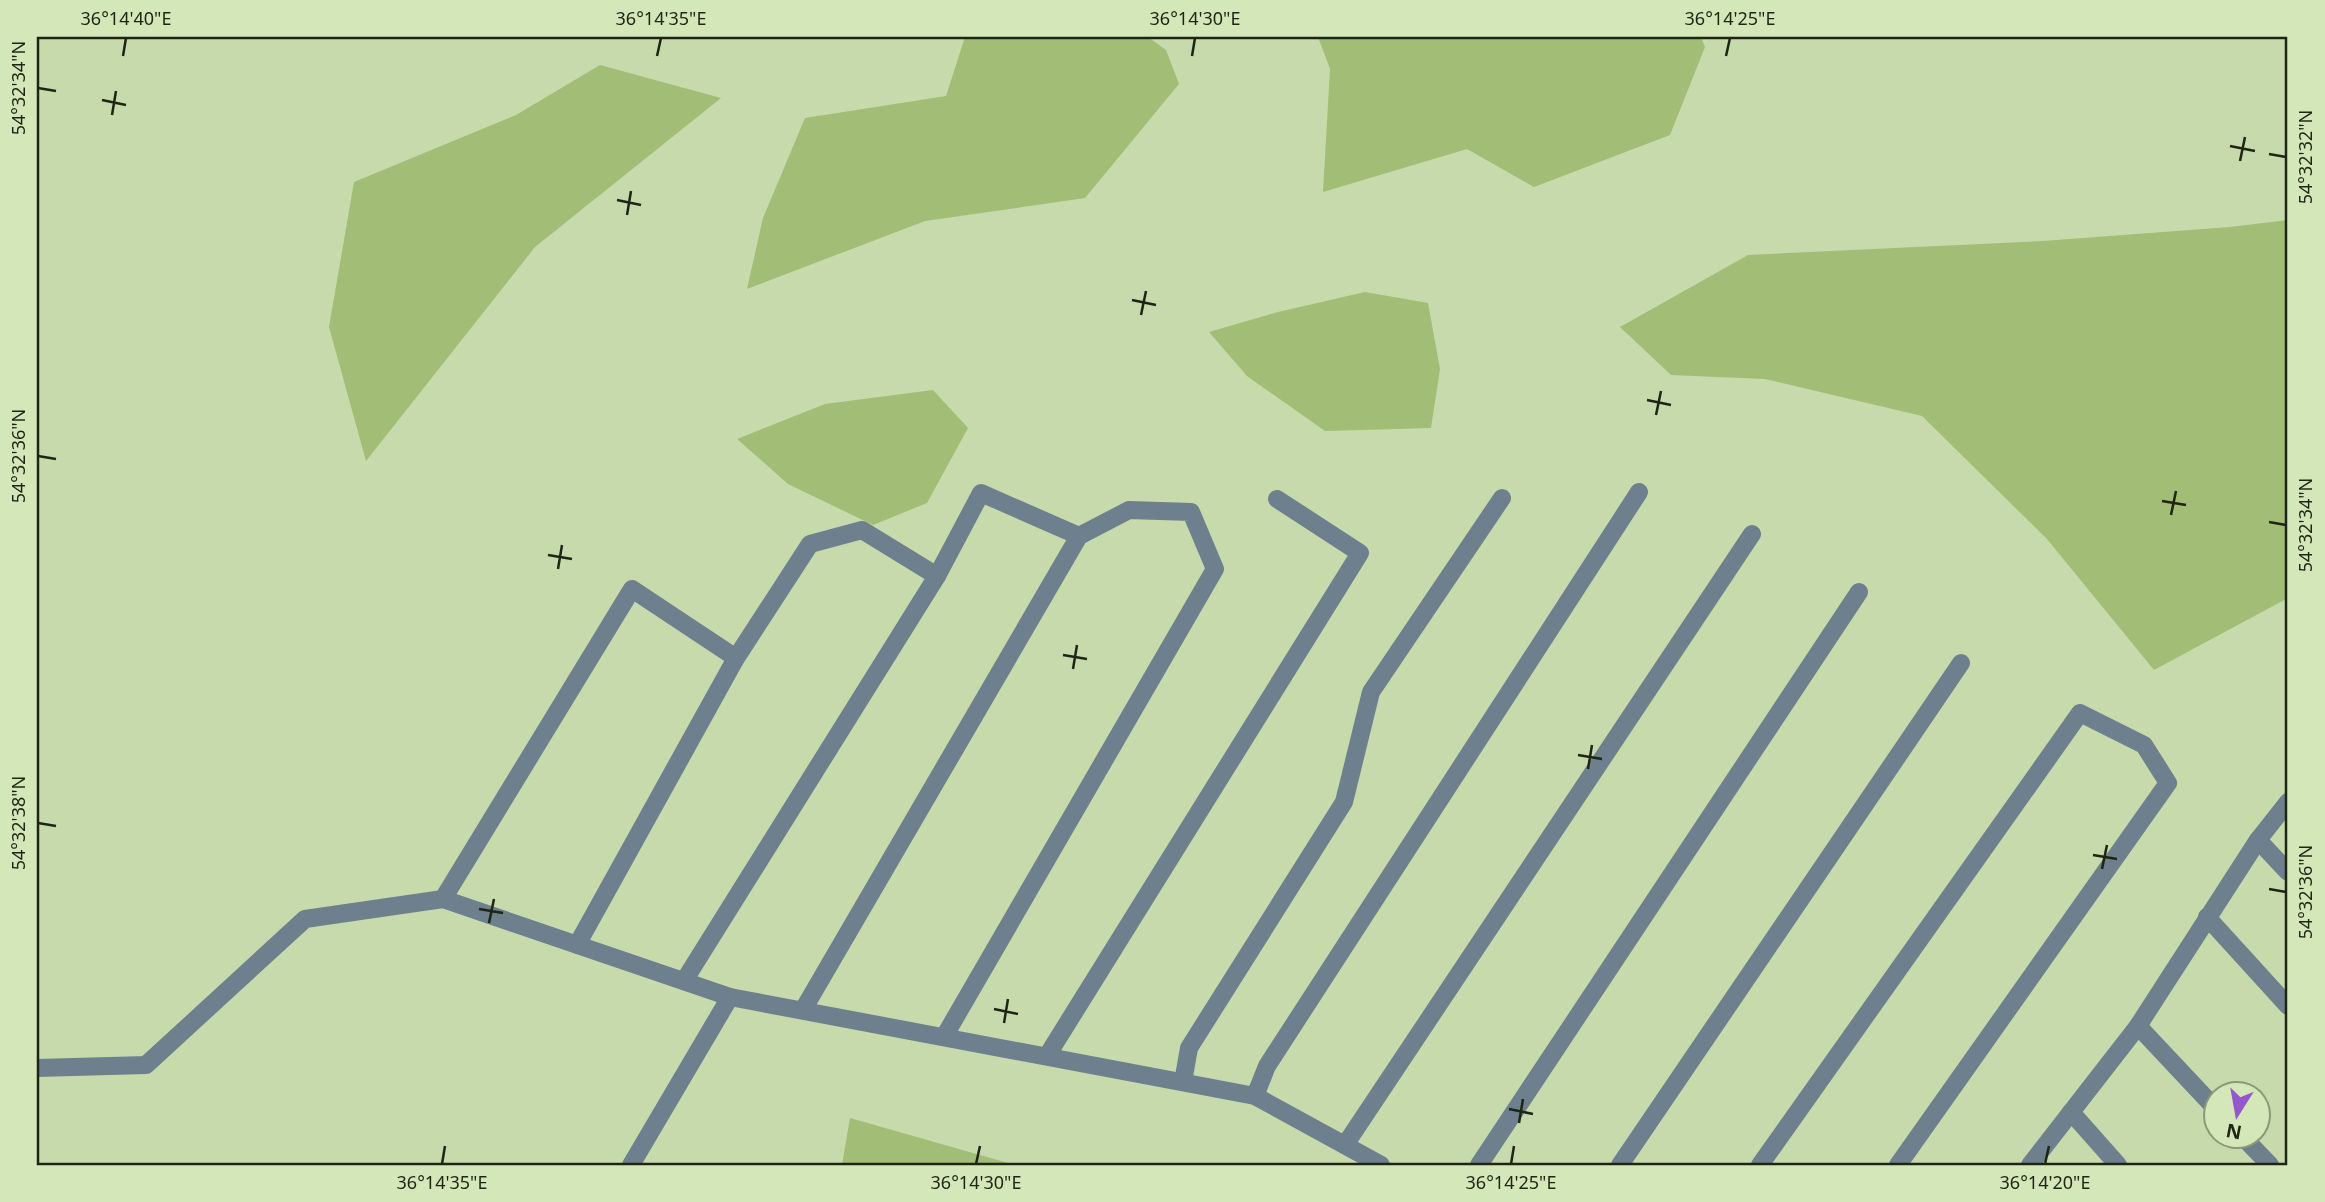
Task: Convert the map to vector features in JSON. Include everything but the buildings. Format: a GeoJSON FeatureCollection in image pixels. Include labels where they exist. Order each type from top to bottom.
{"type":"FeatureCollection","features":[{"type":"Feature","properties":{"kind":"lane"},"geometry":{"type":"LineString","coordinates":[[1255,1096],[1267,1066],[1639,492]]}},
{"type":"Feature","properties":{"kind":"lane"},"geometry":{"type":"LineString","coordinates":[[684,981],[937,576],[981,493],[1079,536]]}},
{"type":"Feature","properties":{"kind":"lane"},"geometry":{"type":"LineString","coordinates":[[1183,1082],[1189,1048],[1345,802],[1371,692],[1502,498]]}},
{"type":"Feature","properties":{"kind":"lane"},"geometry":{"type":"LineString","coordinates":[[1047,1056],[1360,553],[1277,499]]}},
{"type":"Feature","properties":{"kind":"lane"},"geometry":{"type":"LineString","coordinates":[[803,1010],[1079,536],[1129,510],[1191,513],[1215,569],[944,1037]]}},
{"type":"Feature","properties":{"kind":"lane"},"geometry":{"type":"LineString","coordinates":[[577,945],[736,659],[810,544],[862,530],[937,576]]}},
{"type":"Feature","properties":{"kind":"lane"},"geometry":{"type":"LineString","coordinates":[[1345,1145],[1752,534]]}},
{"type":"Feature","properties":{"kind":"lane"},"geometry":{"type":"LineString","coordinates":[[443,899],[632,589],[736,659]]}},
{"type":"Feature","properties":{"kind":"lane"},"geometry":{"type":"LineString","coordinates":[[1479,1165],[1859,592]]}},
{"type":"Feature","properties":{"kind":"lane"},"geometry":{"type":"LineString","coordinates":[[1620,1165],[1961,663]]}},
{"type":"Feature","properties":{"kind":"lane"},"geometry":{"type":"LineString","coordinates":[[1760,1165],[2080,713],[2144,745],[2168,783],[1898,1165]]}},
{"type":"Feature","properties":{"kind":"lane"},"geometry":{"type":"LineString","coordinates":[[2029,1165],[2138,1026],[2207,916],[2258,840],[2288,802]]}},
{"type":"Feature","properties":{"kind":"lane"},"geometry":{"type":"LineString","coordinates":[[2258,840],[2288,872]]}},
{"type":"Feature","properties":{"kind":"lane"},"geometry":{"type":"LineString","coordinates":[[37,1068],[146,1065],[305,919],[443,899],[730,997],[1255,1096],[1381,1165]]}},
{"type":"Feature","properties":{"kind":"lane"},"geometry":{"type":"LineString","coordinates":[[2207,916],[2288,1006]]}},
{"type":"Feature","properties":{"kind":"lane"},"geometry":{"type":"LineString","coordinates":[[631,1165],[730,997]]}},
{"type":"Feature","properties":{"kind":"lane"},"geometry":{"type":"LineString","coordinates":[[2138,1026],[2202,1093]]}},
{"type":"Feature","properties":{"kind":"lane"},"geometry":{"type":"LineString","coordinates":[[2071,1112],[2118,1165]]}},
{"type":"Feature","properties":{"kind":"lane"},"geometry":{"type":"LineString","coordinates":[[2256,1150],[2270,1165]]}},
{"type":"Feature","properties":{"kind":"green space"},"geometry":{"type":"Polygon","coordinates":[[[965,37],[1148,37],[1166,50],[1179,84],[1085,198],[925,221],[747,289],[763,218],[805,118],[946,96],[965,37]]]}},
{"type":"Feature","properties":{"kind":"green space"},"geometry":{"type":"Polygon","coordinates":[[[1318,37],[1701,37],[1705,47],[1670,135],[1534,187],[1467,149],[1323,192],[1330,69],[1318,37]]]}},
{"type":"Feature","properties":{"kind":"green space"},"geometry":{"type":"Polygon","coordinates":[[[600,65],[721,98],[535,247],[366,461],[329,327],[354,182],[516,115],[600,65]]]}},
{"type":"Feature","properties":{"kind":"green space"},"geometry":{"type":"Polygon","coordinates":[[[2288,220],[2288,598],[2154,670],[2047,539],[1922,416],[1765,379],[1671,375],[1620,327],[1748,255],[2043,241],[2288,220]]]}},
{"type":"Feature","properties":{"kind":"green space"},"geometry":{"type":"Polygon","coordinates":[[[1365,292],[1428,303],[1440,369],[1431,428],[1325,431],[1247,376],[1209,332],[1278,312],[1365,292]]]}},
{"type":"Feature","properties":{"kind":"green space"},"geometry":{"type":"Polygon","coordinates":[[[933,390],[968,428],[927,503],[873,525],[788,484],[737,439],[825,404],[933,390]]]}},
{"type":"Feature","properties":{"kind":"green space"},"geometry":{"type":"Polygon","coordinates":[[[850,1118],[1015,1165],[842,1165],[850,1118]]]}}]}
